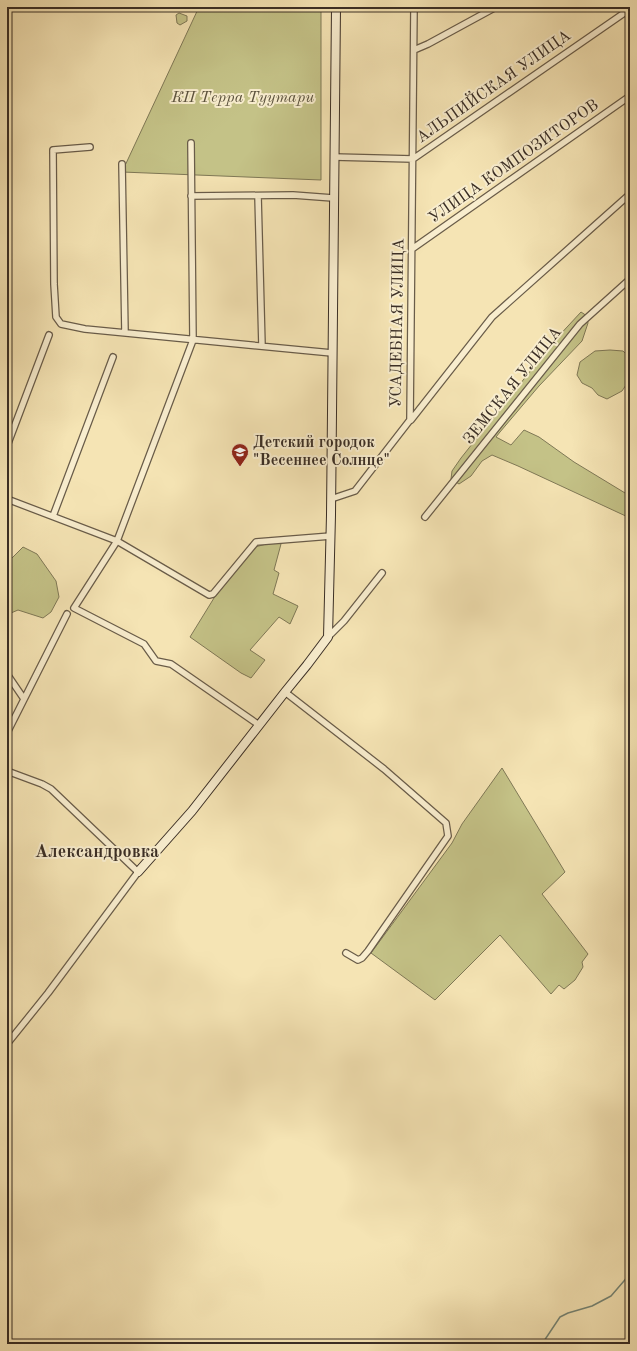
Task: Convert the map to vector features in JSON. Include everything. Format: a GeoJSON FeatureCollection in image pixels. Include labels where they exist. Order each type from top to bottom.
{"type":"FeatureCollection","features":[{"type":"Feature","properties":{"kind":"street"},"geometry":{"type":"LineString","coordinates":[[328,637],[331,536],[336,7]]}},
{"type":"Feature","properties":{"kind":"street","name":"УСАДЕБНАЯ УЛИЦА"},"geometry":{"type":"LineString","coordinates":[[331,499],[355,491],[410,420],[414,7]]}},
{"type":"Feature","properties":{"kind":"street"},"geometry":{"type":"LineString","coordinates":[[414,50],[496,7]]}},
{"type":"Feature","properties":{"kind":"street","name":"АЛЬПИЙСКАЯ УЛИЦА"},"geometry":{"type":"LineString","coordinates":[[413,159],[630,9]]}},
{"type":"Feature","properties":{"kind":"street","name":"УЛИЦА КОМПОЗИТОРОВ"},"geometry":{"type":"LineString","coordinates":[[412,249],[630,96]]}},
{"type":"Feature","properties":{"kind":"street"},"geometry":{"type":"LineString","coordinates":[[191,143],[193,340],[117,541],[74,608],[144,644],[156,661],[171,664],[259,726]]}},
{"type":"Feature","properties":{"kind":"street"},"geometry":{"type":"LineString","coordinates":[[90,147],[53,150],[54,284],[56,317],[61,324],[85,329],[332,353]]}},
{"type":"Feature","properties":{"kind":"street"},"geometry":{"type":"LineString","coordinates":[[334,158],[413,159]]}},
{"type":"Feature","properties":{"kind":"street"},"geometry":{"type":"LineString","coordinates":[[122,164],[125,333]]}},
{"type":"Feature","properties":{"kind":"street"},"geometry":{"type":"LineString","coordinates":[[410,420],[492,317],[630,194]]}},
{"type":"Feature","properties":{"kind":"street"},"geometry":{"type":"LineString","coordinates":[[191,196],[293,195],[333,198]]}},
{"type":"Feature","properties":{"kind":"street"},"geometry":{"type":"LineString","coordinates":[[258,196],[262,346]]}},
{"type":"Feature","properties":{"kind":"street","name":"ЗЕМСКАЯ УЛИЦА"},"geometry":{"type":"LineString","coordinates":[[425,517],[580,324],[630,279]]}},
{"type":"Feature","properties":{"kind":"street"},"geometry":{"type":"LineString","coordinates":[[7,446],[49,335]]}},
{"type":"Feature","properties":{"kind":"street"},"geometry":{"type":"LineString","coordinates":[[53,516],[113,357]]}},
{"type":"Feature","properties":{"kind":"street"},"geometry":{"type":"LineString","coordinates":[[7,499],[117,541],[209,595],[213,594],[256,542],[331,536]]}},
{"type":"Feature","properties":{"kind":"street"},"geometry":{"type":"LineString","coordinates":[[7,1044],[48,993],[138,872],[192,811],[328,637],[344,621],[382,573]]}},
{"type":"Feature","properties":{"kind":"street"},"geometry":{"type":"LineString","coordinates":[[7,733],[67,614]]}},
{"type":"Feature","properties":{"kind":"street"},"geometry":{"type":"LineString","coordinates":[[7,674],[24,699]]}},
{"type":"Feature","properties":{"kind":"street"},"geometry":{"type":"LineString","coordinates":[[285,692],[384,770],[446,823],[448,836],[368,951],[358,960],[346,952]]}},
{"type":"Feature","properties":{"kind":"street"},"geometry":{"type":"LineString","coordinates":[[7,771],[42,784],[51,789],[138,872]]}},
{"type":"Feature","properties":{"kind":"green space","name":"КП Терра Туутари"},"geometry":{"type":"Polygon","coordinates":[[[199,7],[321,7],[321,180],[122,172],[199,7]]]}},
{"type":"Feature","properties":{"kind":"green space"},"geometry":{"type":"Polygon","coordinates":[[[179,13],[187,16],[187,21],[180,25],[177,23],[176,15],[179,13]]]}},
{"type":"Feature","properties":{"kind":"green space"},"geometry":{"type":"Polygon","coordinates":[[[581,312],[587,316],[588,323],[582,341],[539,386],[496,437],[511,445],[524,430],[539,437],[574,462],[630,496],[630,518],[492,455],[482,461],[471,476],[459,484],[451,479],[452,471],[461,458],[555,340],[581,312]]]}},
{"type":"Feature","properties":{"kind":"green space"},"geometry":{"type":"Polygon","coordinates":[[[595,351],[623,351],[630,358],[630,379],[622,391],[607,399],[598,395],[592,388],[582,383],[577,375],[580,362],[595,351]]]}},
{"type":"Feature","properties":{"kind":"green space"},"geometry":{"type":"Polygon","coordinates":[[[274,542],[281,544],[274,570],[279,573],[273,594],[298,606],[290,624],[279,617],[250,650],[265,660],[251,678],[241,673],[190,637],[214,598],[255,547],[274,542]]]}},
{"type":"Feature","properties":{"kind":"green space"},"geometry":{"type":"Polygon","coordinates":[[[23,547],[37,554],[56,581],[59,597],[51,612],[43,618],[18,610],[11,613],[7,611],[7,563],[23,547]]]}},
{"type":"Feature","properties":{"kind":"green space"},"geometry":{"type":"Polygon","coordinates":[[[502,768],[565,872],[542,894],[588,954],[582,962],[583,967],[575,980],[564,989],[559,985],[551,994],[500,935],[435,1000],[371,953],[452,843],[462,824],[502,768]]]}},
{"type":"Feature","properties":{"kind":"waterway"},"geometry":{"type":"LineString","coordinates":[[542,1344],[560,1317],[592,1306],[611,1296],[630,1274]]}},
{"type":"Feature","properties":{"kind":"place","name":"Детский городок \"Весеннее Солнце\""},"geometry":{"type":"Point","coordinates":[240,467]}},
{"type":"Feature","properties":{"kind":"district","name":"Александровка"},"geometry":{"type":"Point","coordinates":[97,852]}}]}
